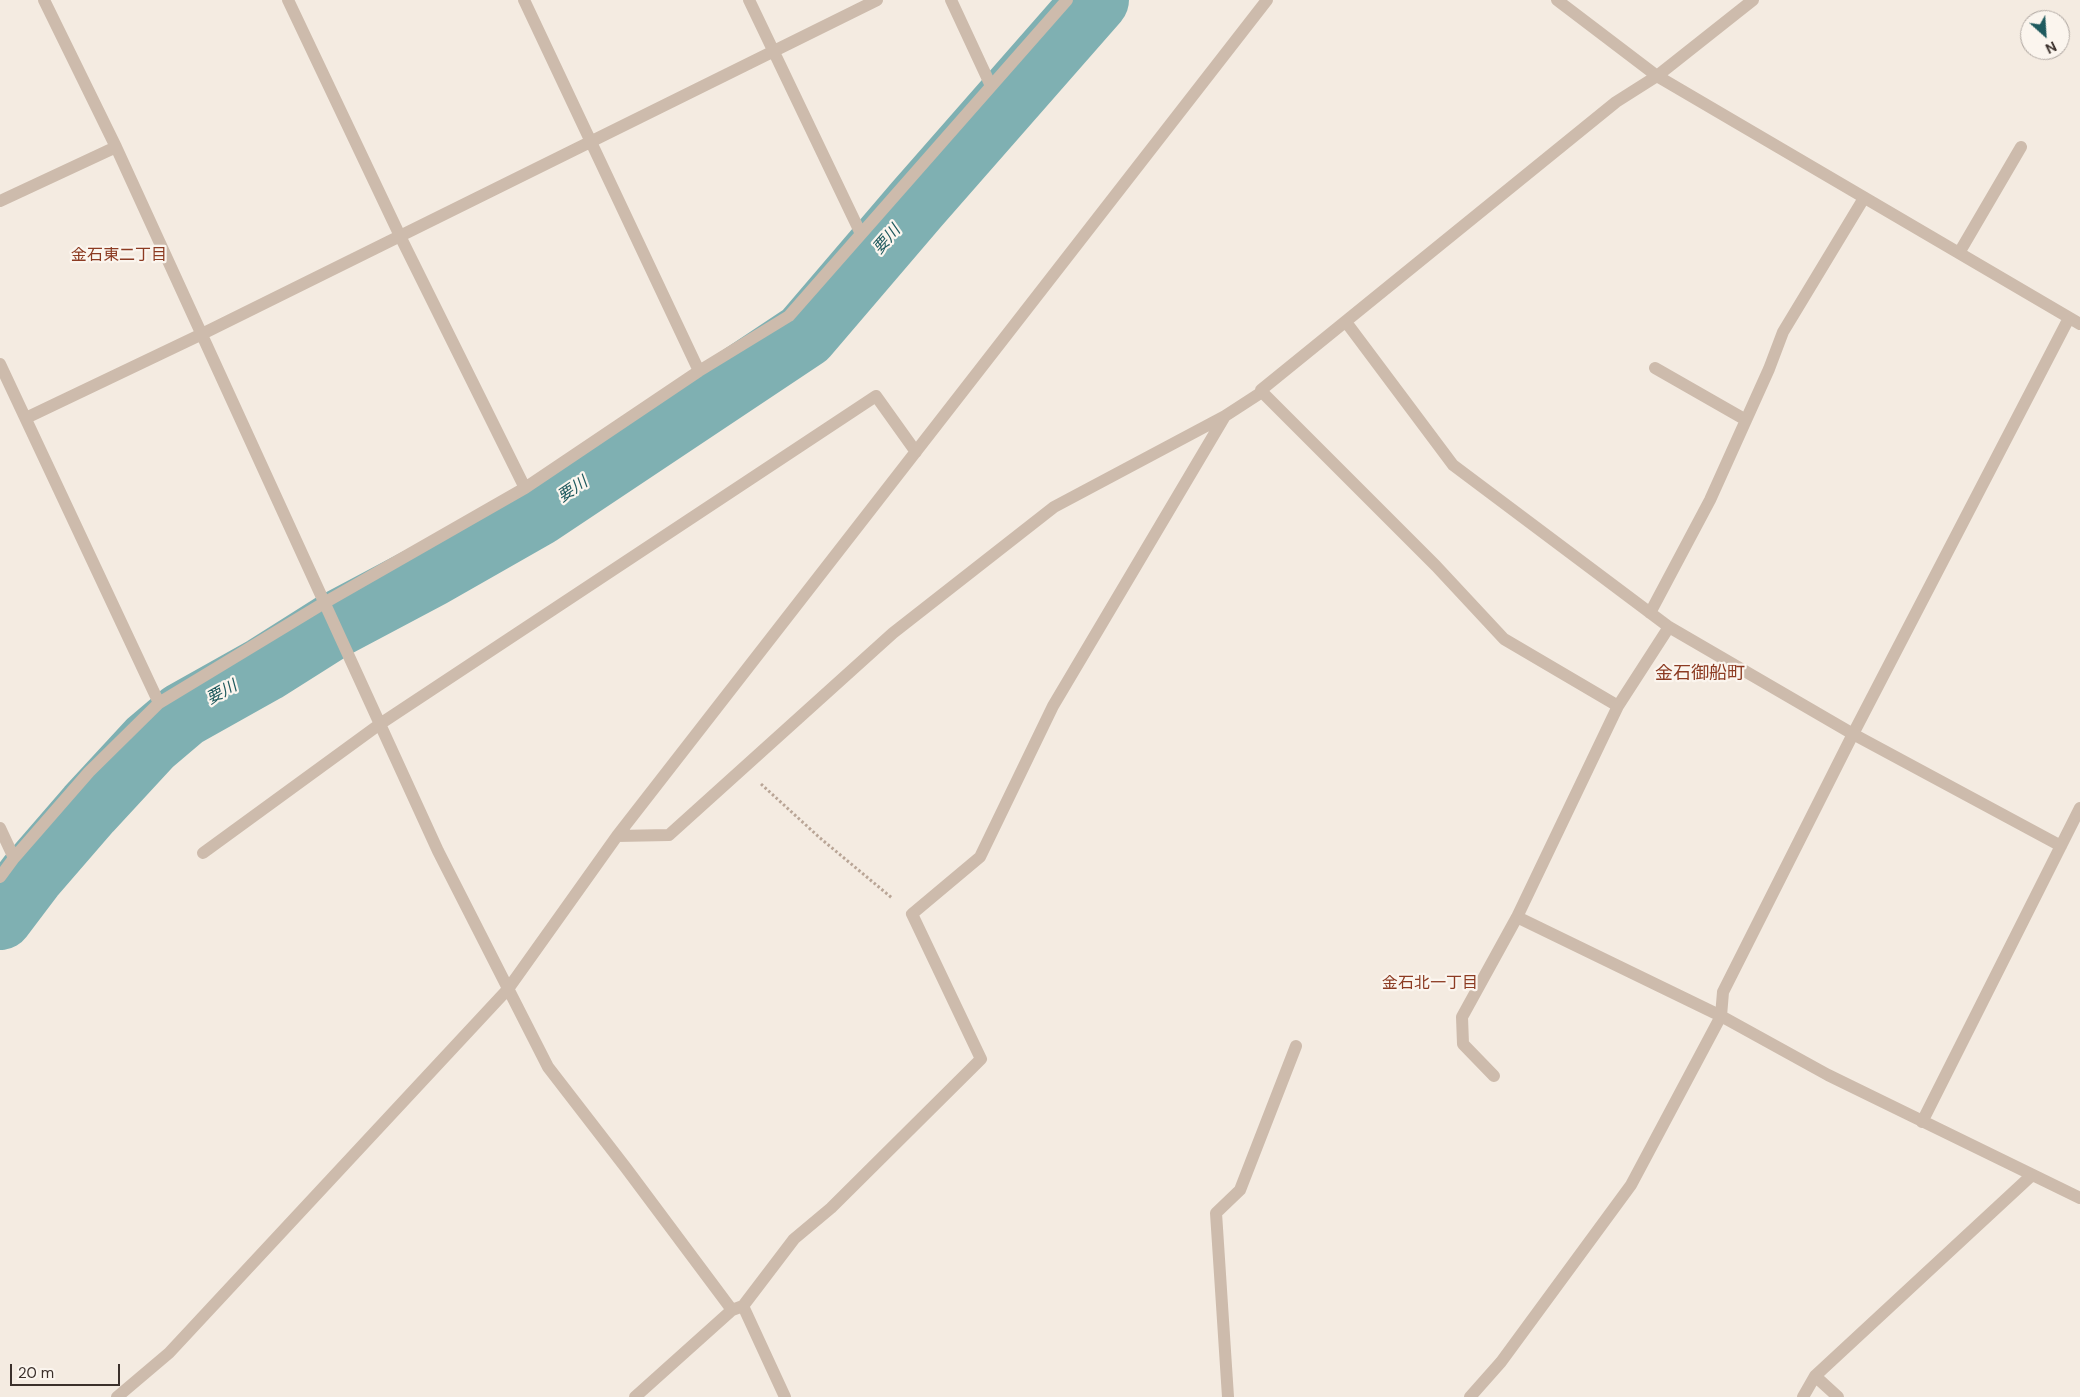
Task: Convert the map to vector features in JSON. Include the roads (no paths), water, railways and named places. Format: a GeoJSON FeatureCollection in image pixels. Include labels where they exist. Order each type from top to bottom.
{"type":"FeatureCollection","features":[{"type":"Feature","properties":{"kind":"street"},"geometry":{"type":"LineString","coordinates":[[44,0],[116,147],[438,851],[548,1067],[737,1308],[785,1397]]}},
{"type":"Feature","properties":{"kind":"street"},"geometry":{"type":"LineString","coordinates":[[288,0],[400,236],[525,488]]}},
{"type":"Feature","properties":{"kind":"street"},"geometry":{"type":"LineString","coordinates":[[524,0],[699,371]]}},
{"type":"Feature","properties":{"kind":"street"},"geometry":{"type":"LineString","coordinates":[[749,0],[861,234]]}},
{"type":"Feature","properties":{"kind":"street"},"geometry":{"type":"LineString","coordinates":[[26,418],[202,334],[877,0]]}},
{"type":"Feature","properties":{"kind":"street"},"geometry":{"type":"LineString","coordinates":[[951,0],[991,86]]}},
{"type":"Feature","properties":{"kind":"street"},"geometry":{"type":"LineString","coordinates":[[0,877],[14,858],[89,772],[159,703],[327,608],[525,488],[699,371],[789,316],[1067,0]]}},
{"type":"Feature","properties":{"kind":"street"},"geometry":{"type":"LineString","coordinates":[[116,1397],[169,1353],[508,989],[617,836],[1267,0]]}},
{"type":"Feature","properties":{"kind":"street"},"geometry":{"type":"LineString","coordinates":[[1470,1397],[1500,1362],[1631,1185],[1721,1016],[1724,992],[1853,734],[2074,321],[1657,76],[1557,0]]}},
{"type":"Feature","properties":{"kind":"street"},"geometry":{"type":"LineString","coordinates":[[617,836],[669,835],[893,633],[1054,506],[1226,416],[1262,392],[1261,390],[1616,102],[1657,76],[1753,0]]}},
{"type":"Feature","properties":{"kind":"street"},"geometry":{"type":"LineString","coordinates":[[1959,254],[2021,146]]}},
{"type":"Feature","properties":{"kind":"street"},"geometry":{"type":"LineString","coordinates":[[0,201],[116,147]]}},
{"type":"Feature","properties":{"kind":"street"},"geometry":{"type":"LineString","coordinates":[[1650,613],[1710,500],[1783,332],[1864,198]]}},
{"type":"Feature","properties":{"kind":"street"},"geometry":{"type":"LineString","coordinates":[[1346,322],[1452,465],[1669,627],[1853,734],[2061,846]]}},
{"type":"Feature","properties":{"kind":"street"},"geometry":{"type":"LineString","coordinates":[[0,364],[159,703]]}},
{"type":"Feature","properties":{"kind":"street"},"geometry":{"type":"LineString","coordinates":[[1655,368],[1746,420]]}},
{"type":"Feature","properties":{"kind":"street"},"geometry":{"type":"LineString","coordinates":[[1262,392],[1436,566],[1504,639],[1618,706]]}},
{"type":"Feature","properties":{"kind":"street"},"geometry":{"type":"LineString","coordinates":[[203,853],[380,724],[876,396],[916,452]]}},
{"type":"Feature","properties":{"kind":"street"},"geometry":{"type":"LineString","coordinates":[[634,1397],[737,1308],[794,1239],[831,1208],[981,1059],[912,914],[980,857],[1053,706],[1226,416]]}},
{"type":"Feature","properties":{"kind":"street"},"geometry":{"type":"LineString","coordinates":[[1494,1076],[1463,1044],[1462,1017],[1517,917],[1618,706],[1669,627]]}},
{"type":"Feature","properties":{"kind":"street"},"geometry":{"type":"LineString","coordinates":[[1922,1122],[2080,808]]}},
{"type":"Feature","properties":{"kind":"street"},"geometry":{"type":"LineString","coordinates":[[0,828],[14,858]]}},
{"type":"Feature","properties":{"kind":"street"},"geometry":{"type":"LineString","coordinates":[[1517,917],[1721,1016],[1828,1075],[1922,1122],[2080,1198]]}},
{"type":"Feature","properties":{"kind":"street"},"geometry":{"type":"LineString","coordinates":[[1228,1397],[1216,1214],[1240,1190],[1296,1046]]}},
{"type":"Feature","properties":{"kind":"street"},"geometry":{"type":"LineString","coordinates":[[1803,1397],[1815,1376],[2032,1175]]}},
{"type":"Feature","properties":{"kind":"street"},"geometry":{"type":"LineString","coordinates":[[1815,1376],[1838,1397]]}},
{"type":"Feature","properties":{"kind":"waterway","name":"要川"},"geometry":{"type":"LineString","coordinates":[[0,917],[31,876],[89,809],[150,743],[183,715],[265,669],[333,626],[431,574],[538,513],[805,335],[1096,0]]}},
{"type":"Feature","properties":{"kind":"district","name":"金石東二丁目"},"geometry":{"type":"Point","coordinates":[119,256]}},
{"type":"Feature","properties":{"kind":"district","name":"金石御船町"},"geometry":{"type":"Point","coordinates":[1700,674]}},
{"type":"Feature","properties":{"kind":"district","name":"金石北一丁目"},"geometry":{"type":"Point","coordinates":[1430,984]}}]}
